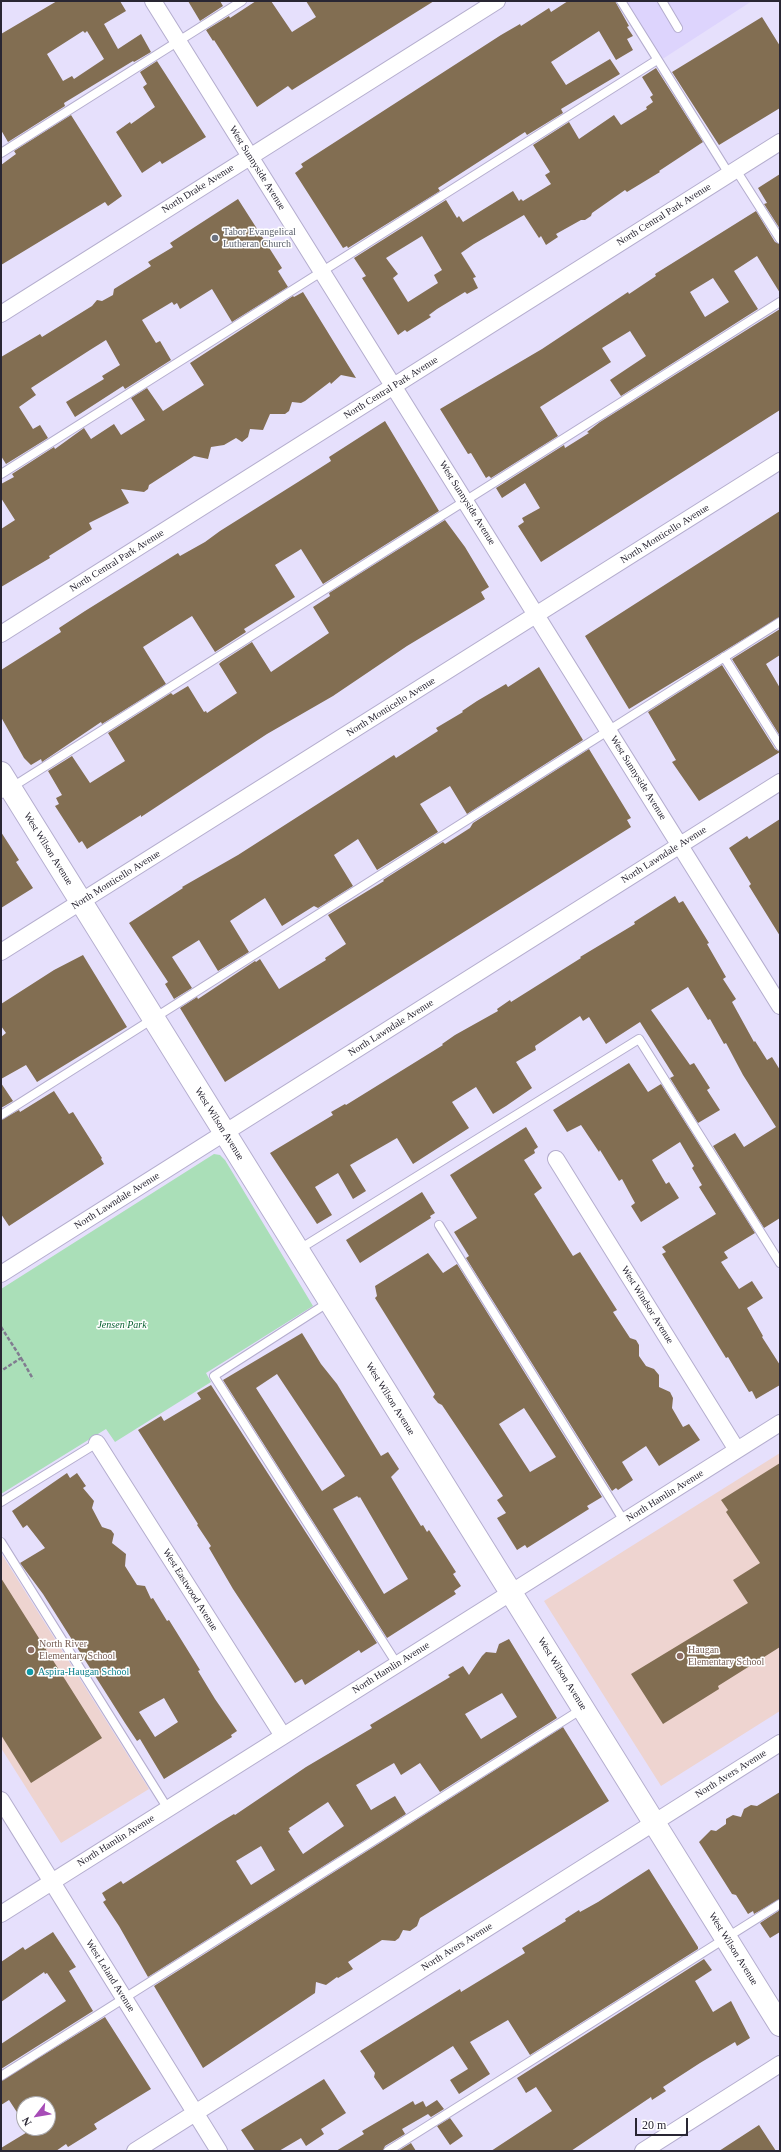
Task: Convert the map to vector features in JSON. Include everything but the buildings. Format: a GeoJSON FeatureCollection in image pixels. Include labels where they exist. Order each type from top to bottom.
{"type":"FeatureCollection","features":[{"type":"Feature","properties":{"kind":"street","name":"West Sunnyside Avenue"},"geometry":{"type":"LineString","coordinates":[[153,1],[780,1006]]}},
{"type":"Feature","properties":{"kind":"street","name":"North Drake Avenue"},"geometry":{"type":"LineString","coordinates":[[1,314],[497,1]]}},
{"type":"Feature","properties":{"kind":"street","name":"North Central Park Avenue"},"geometry":{"type":"LineString","coordinates":[[1,634],[780,142]]}},
{"type":"Feature","properties":{"kind":"street","name":"North Monticello Avenue"},"geometry":{"type":"LineString","coordinates":[[1,952],[780,461]]}},
{"type":"Feature","properties":{"kind":"street","name":"North Lawndale Avenue"},"geometry":{"type":"LineString","coordinates":[[1,1274],[780,782]]}},
{"type":"Feature","properties":{"kind":"street","name":"West Wilson Avenue"},"geometry":{"type":"LineString","coordinates":[[4,785],[81,902],[154,1018],[780,2025]]}},
{"type":"Feature","properties":{"kind":"street","name":"West Windsor Avenue"},"geometry":{"type":"LineString","coordinates":[[556,1159],[737,1450]]}},
{"type":"Feature","properties":{"kind":"street","name":"North Hamlin Avenue"},"geometry":{"type":"LineString","coordinates":[[1,1914],[780,1423]]}},
{"type":"Feature","properties":{"kind":"street","name":"West Eastwood Avenue"},"geometry":{"type":"LineString","coordinates":[[97,1443],[282,1736]]}},
{"type":"Feature","properties":{"kind":"street","name":"North Avers Avenue"},"geometry":{"type":"LineString","coordinates":[[135,2151],[780,1743]]}},
{"type":"Feature","properties":{"kind":"street","name":"West Leland Avenue"},"geometry":{"type":"LineString","coordinates":[[1,1800],[220,2151]]}},
{"type":"Feature","properties":{"kind":"street"},"geometry":{"type":"LineString","coordinates":[[643,2151],[780,2064]]}},
{"type":"Feature","properties":{"kind":"lane"},"geometry":{"type":"LineString","coordinates":[[1,153],[242,1]]}},
{"type":"Feature","properties":{"kind":"lane"},"geometry":{"type":"LineString","coordinates":[[621,1],[658,60],[780,239]]}},
{"type":"Feature","properties":{"kind":"lane"},"geometry":{"type":"LineString","coordinates":[[662,1],[678,28]]}},
{"type":"Feature","properties":{"kind":"lane"},"geometry":{"type":"LineString","coordinates":[[1,474],[658,60]]}},
{"type":"Feature","properties":{"kind":"lane"},"geometry":{"type":"LineString","coordinates":[[4,785],[465,501],[780,302]]}},
{"type":"Feature","properties":{"kind":"lane"},"geometry":{"type":"LineString","coordinates":[[1,1115],[780,622]]}},
{"type":"Feature","properties":{"kind":"lane"},"geometry":{"type":"LineString","coordinates":[[724,658],[780,746]]}},
{"type":"Feature","properties":{"kind":"lane"},"geometry":{"type":"LineString","coordinates":[[298,1250],[640,1039],[780,1262]]}},
{"type":"Feature","properties":{"kind":"lane"},"geometry":{"type":"LineString","coordinates":[[439,1225],[624,1521]]}},
{"type":"Feature","properties":{"kind":"lane"},"geometry":{"type":"LineString","coordinates":[[330,1302],[214,1376],[398,1664]]}},
{"type":"Feature","properties":{"kind":"lane"},"geometry":{"type":"LineString","coordinates":[[1,1502],[97,1443]]}},
{"type":"Feature","properties":{"kind":"lane"},"geometry":{"type":"LineString","coordinates":[[1,1542],[168,1808]]}},
{"type":"Feature","properties":{"kind":"lane"},"geometry":{"type":"LineString","coordinates":[[1,2076],[583,1708]]}},
{"type":"Feature","properties":{"kind":"lane"},"geometry":{"type":"LineString","coordinates":[[388,2151],[780,1904]]}},
{"type":"Feature","properties":{"kind":"path"},"geometry":{"type":"LineString","coordinates":[[1,1327],[33,1379]]}},
{"type":"Feature","properties":{"kind":"path"},"geometry":{"type":"LineString","coordinates":[[1,1370],[20,1358]]}},
{"type":"Feature","properties":{"kind":"shaded area"},"geometry":{"type":"Polygon","coordinates":[[[625,1],[752,1],[661,60],[625,1]]]}},
{"type":"Feature","properties":{"kind":"shaded area","name":"Haugan Elementary School"},"geometry":{"type":"Polygon","coordinates":[[[780,1453],[780,1711],[661,1786],[544,1601],[780,1453]]]}},
{"type":"Feature","properties":{"kind":"shaded area","name":"North River Elementary School"},"geometry":{"type":"Polygon","coordinates":[[[1,1553],[149,1789],[61,1843],[1,1748],[1,1553]]]}},
{"type":"Feature","properties":{"kind":"green space","name":"Jensen Park"},"geometry":{"type":"Polygon","coordinates":[[[214,1154],[220,1155],[225,1160],[313,1306],[206,1373],[211,1382],[115,1442],[106,1429],[1,1494],[1,1289],[214,1154]]]}},
{"type":"Feature","properties":{"kind":"place","name":"Tabor Evangelical Lutheran Church"},"geometry":{"type":"Point","coordinates":[215,238]}},
{"type":"Feature","properties":{"kind":"place","name":"North River Elementary School"},"geometry":{"type":"Point","coordinates":[31,1650]}},
{"type":"Feature","properties":{"kind":"place","name":"Haugan Elementary School"},"geometry":{"type":"Point","coordinates":[680,1656]}},
{"type":"Feature","properties":{"kind":"place","name":"Aspira-Haugan School"},"geometry":{"type":"Point","coordinates":[30,1672]}}]}
